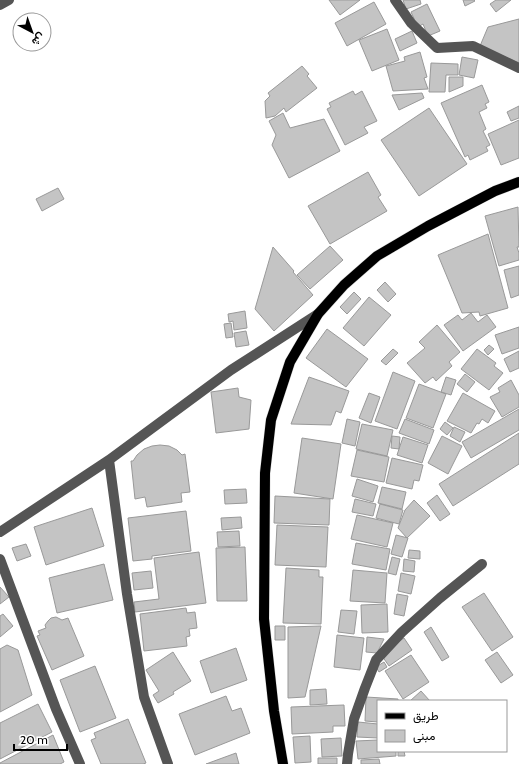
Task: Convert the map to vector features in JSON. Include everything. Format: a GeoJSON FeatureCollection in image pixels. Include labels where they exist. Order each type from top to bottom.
{"type":"FeatureCollection","features":[{"type":"Feature","properties":{"kind":"main road"},"geometry":{"type":"LineString","coordinates":[[283,764],[274,711],[264,619],[264,473],[271,420],[290,362],[318,314],[344,285],[377,256],[495,191],[519,182]]}},
{"type":"Feature","properties":{"kind":"street"},"geometry":{"type":"LineString","coordinates":[[0,5],[9,0]]}},
{"type":"Feature","properties":{"kind":"street"},"geometry":{"type":"LineString","coordinates":[[395,0],[411,23],[437,48],[473,46],[519,68]]}},
{"type":"Feature","properties":{"kind":"street"},"geometry":{"type":"LineString","coordinates":[[0,532],[109,460],[231,370],[318,314]]}},
{"type":"Feature","properties":{"kind":"street"},"geometry":{"type":"LineString","coordinates":[[109,460],[127,594],[144,696],[168,764]]}},
{"type":"Feature","properties":{"kind":"street"},"geometry":{"type":"LineString","coordinates":[[0,559],[56,709],[80,764]]}},
{"type":"Feature","properties":{"kind":"street"},"geometry":{"type":"LineString","coordinates":[[347,764],[354,718],[376,660],[402,632],[440,598],[482,564]]}},
{"type":"Feature","properties":{"kind":"building"},"geometry":{"type":"Polygon","coordinates":[[[329,0],[360,0],[340,15],[329,0]]]}},
{"type":"Feature","properties":{"kind":"building"},"geometry":{"type":"Polygon","coordinates":[[[403,0],[420,0],[421,4],[406,9],[403,0]]]}},
{"type":"Feature","properties":{"kind":"building"},"geometry":{"type":"Polygon","coordinates":[[[463,0],[474,0],[475,1],[465,6],[463,0]]]}},
{"type":"Feature","properties":{"kind":"building"},"geometry":{"type":"Polygon","coordinates":[[[496,0],[511,0],[496,12],[490,4],[496,0]]]}},
{"type":"Feature","properties":{"kind":"building"},"geometry":{"type":"Polygon","coordinates":[[[374,2],[386,24],[347,46],[335,23],[374,2]]]}},
{"type":"Feature","properties":{"kind":"building"},"geometry":{"type":"Polygon","coordinates":[[[427,4],[440,31],[428,36],[423,24],[418,27],[411,12],[427,4]]]}},
{"type":"Feature","properties":{"kind":"building"},"geometry":{"type":"Polygon","coordinates":[[[519,19],[519,63],[480,46],[488,27],[519,19]]]}},
{"type":"Feature","properties":{"kind":"building"},"geometry":{"type":"Polygon","coordinates":[[[387,29],[399,60],[372,71],[359,40],[387,29]]]}},
{"type":"Feature","properties":{"kind":"building"},"geometry":{"type":"Polygon","coordinates":[[[412,31],[417,43],[400,51],[395,39],[412,31]]]}},
{"type":"Feature","properties":{"kind":"building"},"geometry":{"type":"Polygon","coordinates":[[[420,52],[427,77],[424,78],[428,89],[393,91],[386,66],[405,61],[404,57],[420,52]]]}},
{"type":"Feature","properties":{"kind":"building"},"geometry":{"type":"Polygon","coordinates":[[[462,57],[478,60],[474,78],[459,75],[462,57]]]}},
{"type":"Feature","properties":{"kind":"building"},"geometry":{"type":"Polygon","coordinates":[[[431,63],[458,64],[458,75],[446,75],[445,92],[429,92],[431,63]]]}},
{"type":"Feature","properties":{"kind":"building"},"geometry":{"type":"Polygon","coordinates":[[[302,66],[309,74],[307,76],[317,88],[286,112],[284,108],[275,116],[266,118],[265,101],[270,96],[268,93],[302,66]]]}},
{"type":"Feature","properties":{"kind":"building"},"geometry":{"type":"Polygon","coordinates":[[[449,77],[463,77],[463,86],[449,92],[449,77]]]}},
{"type":"Feature","properties":{"kind":"building"},"geometry":{"type":"Polygon","coordinates":[[[482,85],[489,102],[485,104],[487,108],[479,112],[486,129],[483,131],[490,145],[486,147],[488,151],[470,160],[468,155],[465,157],[441,103],[482,85]]]}},
{"type":"Feature","properties":{"kind":"building"},"geometry":{"type":"Polygon","coordinates":[[[353,91],[355,95],[362,91],[377,121],[364,127],[368,133],[345,145],[327,109],[331,107],[329,103],[353,91]]]}},
{"type":"Feature","properties":{"kind":"building"},"geometry":{"type":"Polygon","coordinates":[[[422,93],[424,98],[399,110],[392,95],[422,93]]]}},
{"type":"Feature","properties":{"kind":"building"},"geometry":{"type":"Polygon","coordinates":[[[519,106],[519,118],[511,121],[507,112],[519,106]]]}},
{"type":"Feature","properties":{"kind":"building"},"geometry":{"type":"Polygon","coordinates":[[[429,108],[467,164],[419,196],[381,140],[429,108]]]}},
{"type":"Feature","properties":{"kind":"building"},"geometry":{"type":"Polygon","coordinates":[[[283,113],[290,128],[324,119],[340,151],[289,178],[272,145],[276,135],[269,121],[283,113]]]}},
{"type":"Feature","properties":{"kind":"building"},"geometry":{"type":"Polygon","coordinates":[[[519,120],[519,158],[501,165],[488,134],[519,120]]]}},
{"type":"Feature","properties":{"kind":"building"},"geometry":{"type":"Polygon","coordinates":[[[368,172],[381,195],[378,197],[387,211],[330,244],[308,206],[368,172]]]}},
{"type":"Feature","properties":{"kind":"building"},"geometry":{"type":"Polygon","coordinates":[[[58,188],[64,199],[42,211],[36,199],[58,188]]]}},
{"type":"Feature","properties":{"kind":"building"},"geometry":{"type":"Polygon","coordinates":[[[518,207],[519,247],[517,247],[519,260],[499,266],[485,216],[518,207]]]}},
{"type":"Feature","properties":{"kind":"building"},"geometry":{"type":"Polygon","coordinates":[[[488,234],[508,308],[480,316],[479,312],[462,313],[438,255],[488,234]]]}},
{"type":"Feature","properties":{"kind":"building"},"geometry":{"type":"Polygon","coordinates":[[[330,246],[343,260],[310,289],[297,275],[330,246]]]}},
{"type":"Feature","properties":{"kind":"building"},"geometry":{"type":"Polygon","coordinates":[[[273,247],[313,295],[274,331],[255,309],[273,247]]]}},
{"type":"Feature","properties":{"kind":"building"},"geometry":{"type":"Polygon","coordinates":[[[519,266],[519,295],[511,298],[504,270],[519,266]]]}},
{"type":"Feature","properties":{"kind":"building"},"geometry":{"type":"Polygon","coordinates":[[[385,282],[396,294],[388,302],[377,290],[385,282]]]}},
{"type":"Feature","properties":{"kind":"building"},"geometry":{"type":"Polygon","coordinates":[[[354,292],[361,299],[347,314],[340,307],[354,292]]]}},
{"type":"Feature","properties":{"kind":"building"},"geometry":{"type":"Polygon","coordinates":[[[369,297],[391,315],[364,346],[343,328],[369,297]]]}},
{"type":"Feature","properties":{"kind":"building"},"geometry":{"type":"Polygon","coordinates":[[[245,311],[247,328],[234,330],[233,321],[229,322],[228,314],[245,311]]]}},
{"type":"Feature","properties":{"kind":"building"},"geometry":{"type":"Polygon","coordinates":[[[471,313],[478,322],[487,315],[496,327],[463,351],[444,325],[458,315],[462,320],[471,313]]]}},
{"type":"Feature","properties":{"kind":"building"},"geometry":{"type":"Polygon","coordinates":[[[231,323],[233,337],[226,338],[224,324],[231,323]]]}},
{"type":"Feature","properties":{"kind":"building"},"geometry":{"type":"Polygon","coordinates":[[[437,325],[460,352],[449,362],[452,366],[436,381],[433,377],[425,383],[407,363],[425,348],[419,342],[437,325]]]}},
{"type":"Feature","properties":{"kind":"building"},"geometry":{"type":"Polygon","coordinates":[[[519,327],[519,348],[502,354],[495,335],[519,327]]]}},
{"type":"Feature","properties":{"kind":"building"},"geometry":{"type":"Polygon","coordinates":[[[327,329],[368,359],[346,387],[306,358],[327,329]]]}},
{"type":"Feature","properties":{"kind":"building"},"geometry":{"type":"Polygon","coordinates":[[[246,331],[249,345],[236,347],[234,333],[246,331]]]}},
{"type":"Feature","properties":{"kind":"building"},"geometry":{"type":"Polygon","coordinates":[[[489,345],[494,349],[488,355],[484,350],[489,345]]]}},
{"type":"Feature","properties":{"kind":"building"},"geometry":{"type":"Polygon","coordinates":[[[393,349],[398,353],[386,365],[381,361],[393,349]]]}},
{"type":"Feature","properties":{"kind":"building"},"geometry":{"type":"Polygon","coordinates":[[[477,349],[496,363],[494,366],[503,373],[489,390],[461,369],[477,349]]]}},
{"type":"Feature","properties":{"kind":"building"},"geometry":{"type":"Polygon","coordinates":[[[519,351],[519,368],[510,372],[504,359],[519,351]]]}},
{"type":"Feature","properties":{"kind":"building"},"geometry":{"type":"Polygon","coordinates":[[[393,372],[415,381],[397,429],[375,421],[393,372]]]}},
{"type":"Feature","properties":{"kind":"building"},"geometry":{"type":"Polygon","coordinates":[[[465,374],[475,382],[467,392],[457,384],[465,374]]]}},
{"type":"Feature","properties":{"kind":"building"},"geometry":{"type":"Polygon","coordinates":[[[309,377],[349,391],[341,413],[336,411],[331,425],[291,424],[309,377]]]}},
{"type":"Feature","properties":{"kind":"building"},"geometry":{"type":"Polygon","coordinates":[[[446,377],[456,380],[451,395],[441,392],[446,377]]]}},
{"type":"Feature","properties":{"kind":"building"},"geometry":{"type":"Polygon","coordinates":[[[511,380],[519,395],[519,407],[502,417],[490,397],[500,392],[498,388],[511,380]]]}},
{"type":"Feature","properties":{"kind":"building"},"geometry":{"type":"Polygon","coordinates":[[[419,384],[446,394],[433,428],[406,418],[419,384]]]}},
{"type":"Feature","properties":{"kind":"building"},"geometry":{"type":"Polygon","coordinates":[[[238,388],[239,397],[251,400],[249,429],[216,433],[211,392],[238,388]]]}},
{"type":"Feature","properties":{"kind":"building"},"geometry":{"type":"Polygon","coordinates":[[[369,393],[380,397],[371,423],[359,418],[369,393]]]}},
{"type":"Feature","properties":{"kind":"building"},"geometry":{"type":"Polygon","coordinates":[[[463,393],[495,411],[488,423],[482,419],[479,424],[477,423],[471,433],[447,421],[463,393]]]}},
{"type":"Feature","properties":{"kind":"building"},"geometry":{"type":"Polygon","coordinates":[[[519,409],[519,430],[471,458],[462,442],[519,409]]]}},
{"type":"Feature","properties":{"kind":"building"},"geometry":{"type":"Polygon","coordinates":[[[347,419],[360,422],[355,446],[342,443],[347,419]]]}},
{"type":"Feature","properties":{"kind":"building"},"geometry":{"type":"Polygon","coordinates":[[[405,419],[434,430],[429,444],[399,433],[405,419]]]}},
{"type":"Feature","properties":{"kind":"building"},"geometry":{"type":"Polygon","coordinates":[[[445,422],[453,428],[447,435],[440,429],[445,422]]]}},
{"type":"Feature","properties":{"kind":"building"},"geometry":{"type":"Polygon","coordinates":[[[362,424],[393,430],[387,456],[356,449],[362,424]]]}},
{"type":"Feature","properties":{"kind":"building"},"geometry":{"type":"Polygon","coordinates":[[[454,427],[465,432],[460,442],[450,436],[454,427]]]}},
{"type":"Feature","properties":{"kind":"building"},"geometry":{"type":"Polygon","coordinates":[[[519,433],[519,464],[453,506],[439,484],[519,433]]]}},
{"type":"Feature","properties":{"kind":"building"},"geometry":{"type":"Polygon","coordinates":[[[392,436],[400,437],[399,449],[391,448],[392,436]]]}},
{"type":"Feature","properties":{"kind":"building"},"geometry":{"type":"Polygon","coordinates":[[[442,436],[462,446],[448,474],[428,463],[442,436]]]}},
{"type":"Feature","properties":{"kind":"building"},"geometry":{"type":"Polygon","coordinates":[[[403,437],[428,445],[422,463],[397,455],[403,437]]]}},
{"type":"Feature","properties":{"kind":"building"},"geometry":{"type":"Polygon","coordinates":[[[302,438],[341,444],[333,499],[294,493],[302,438]]]}},
{"type":"Feature","properties":{"kind":"building"},"geometry":{"type":"Polygon","coordinates":[[[160,445],[169,446],[177,450],[182,455],[185,454],[190,492],[181,493],[182,502],[147,507],[145,497],[135,499],[131,461],[133,461],[144,449],[160,445]]]}},
{"type":"Feature","properties":{"kind":"building"},"geometry":{"type":"Polygon","coordinates":[[[357,450],[389,457],[384,482],[351,476],[357,450]]]}},
{"type":"Feature","properties":{"kind":"building"},"geometry":{"type":"Polygon","coordinates":[[[392,458],[423,465],[419,481],[414,480],[412,489],[386,483],[392,458]]]}},
{"type":"Feature","properties":{"kind":"building"},"geometry":{"type":"Polygon","coordinates":[[[357,479],[378,486],[373,502],[352,496],[357,479]]]}},
{"type":"Feature","properties":{"kind":"building"},"geometry":{"type":"Polygon","coordinates":[[[382,487],[406,492],[402,509],[378,503],[382,487]]]}},
{"type":"Feature","properties":{"kind":"building"},"geometry":{"type":"Polygon","coordinates":[[[246,489],[247,503],[225,504],[224,490],[246,489]]]}},
{"type":"Feature","properties":{"kind":"building"},"geometry":{"type":"Polygon","coordinates":[[[437,495],[450,514],[440,521],[427,503],[437,495]]]}},
{"type":"Feature","properties":{"kind":"building"},"geometry":{"type":"Polygon","coordinates":[[[275,496],[330,499],[329,525],[274,523],[275,496]]]}},
{"type":"Feature","properties":{"kind":"building"},"geometry":{"type":"Polygon","coordinates":[[[355,499],[376,504],[373,516],[352,512],[355,499]]]}},
{"type":"Feature","properties":{"kind":"building"},"geometry":{"type":"Polygon","coordinates":[[[414,500],[430,516],[407,538],[398,528],[405,510],[414,500]]]}},
{"type":"Feature","properties":{"kind":"building"},"geometry":{"type":"Polygon","coordinates":[[[380,504],[403,510],[399,524],[376,518],[380,504]]]}},
{"type":"Feature","properties":{"kind":"building"},"geometry":{"type":"Polygon","coordinates":[[[92,508],[104,546],[46,565],[34,527],[92,508]]]}},
{"type":"Feature","properties":{"kind":"building"},"geometry":{"type":"Polygon","coordinates":[[[186,511],[191,551],[152,556],[152,559],[133,561],[128,518],[186,511]]]}},
{"type":"Feature","properties":{"kind":"building"},"geometry":{"type":"Polygon","coordinates":[[[357,515],[393,523],[387,547],[351,539],[357,515]]]}},
{"type":"Feature","properties":{"kind":"building"},"geometry":{"type":"Polygon","coordinates":[[[241,517],[242,528],[222,530],[221,518],[241,517]]]}},
{"type":"Feature","properties":{"kind":"building"},"geometry":{"type":"Polygon","coordinates":[[[277,525],[328,527],[326,567],[275,565],[277,525]]]}},
{"type":"Feature","properties":{"kind":"building"},"geometry":{"type":"Polygon","coordinates":[[[239,531],[240,546],[218,547],[217,532],[239,531]]]}},
{"type":"Feature","properties":{"kind":"building"},"geometry":{"type":"Polygon","coordinates":[[[396,535],[408,538],[402,557],[391,554],[396,535]]]}},
{"type":"Feature","properties":{"kind":"building"},"geometry":{"type":"Polygon","coordinates":[[[356,543],[390,549],[386,570],[352,564],[356,543]]]}},
{"type":"Feature","properties":{"kind":"building"},"geometry":{"type":"Polygon","coordinates":[[[26,544],[31,556],[17,561],[12,548],[26,544]]]}},
{"type":"Feature","properties":{"kind":"building"},"geometry":{"type":"Polygon","coordinates":[[[245,547],[247,601],[217,601],[216,548],[245,547]]]}},
{"type":"Feature","properties":{"kind":"building"},"geometry":{"type":"Polygon","coordinates":[[[409,550],[420,551],[420,559],[408,558],[409,550]]]}},
{"type":"Feature","properties":{"kind":"building"},"geometry":{"type":"Polygon","coordinates":[[[199,552],[206,603],[135,612],[134,602],[159,599],[154,558],[199,552]]]}},
{"type":"Feature","properties":{"kind":"building"},"geometry":{"type":"Polygon","coordinates":[[[392,557],[400,559],[396,575],[388,573],[392,557]]]}},
{"type":"Feature","properties":{"kind":"building"},"geometry":{"type":"Polygon","coordinates":[[[404,559],[415,561],[414,572],[403,571],[404,559]]]}},
{"type":"Feature","properties":{"kind":"building"},"geometry":{"type":"Polygon","coordinates":[[[104,564],[113,600],[57,613],[49,578],[104,564]]]}},
{"type":"Feature","properties":{"kind":"building"},"geometry":{"type":"Polygon","coordinates":[[[286,568],[319,570],[319,577],[323,577],[321,624],[283,623],[286,568]]]}},
{"type":"Feature","properties":{"kind":"building"},"geometry":{"type":"Polygon","coordinates":[[[353,570],[387,573],[385,603],[350,601],[353,570]]]}},
{"type":"Feature","properties":{"kind":"building"},"geometry":{"type":"Polygon","coordinates":[[[151,571],[153,588],[134,590],[132,573],[151,571]]]}},
{"type":"Feature","properties":{"kind":"building"},"geometry":{"type":"Polygon","coordinates":[[[401,573],[415,576],[411,594],[398,591],[401,573]]]}},
{"type":"Feature","properties":{"kind":"building"},"geometry":{"type":"Polygon","coordinates":[[[0,587],[9,597],[0,604],[0,587]]]}},
{"type":"Feature","properties":{"kind":"building"},"geometry":{"type":"Polygon","coordinates":[[[484,593],[513,637],[492,651],[462,607],[484,593]]]}},
{"type":"Feature","properties":{"kind":"building"},"geometry":{"type":"Polygon","coordinates":[[[397,594],[408,596],[404,616],[394,614],[397,594]]]}},
{"type":"Feature","properties":{"kind":"building"},"geometry":{"type":"Polygon","coordinates":[[[387,604],[388,632],[362,633],[361,605],[387,604]]]}},
{"type":"Feature","properties":{"kind":"building"},"geometry":{"type":"Polygon","coordinates":[[[186,608],[187,613],[195,612],[197,628],[189,629],[190,636],[186,637],[187,646],[144,651],[140,614],[186,608]]]}},
{"type":"Feature","properties":{"kind":"building"},"geometry":{"type":"Polygon","coordinates":[[[341,610],[357,611],[354,634],[338,632],[341,610]]]}},
{"type":"Feature","properties":{"kind":"building"},"geometry":{"type":"Polygon","coordinates":[[[3,614],[13,626],[0,637],[0,616],[3,614]]]}},
{"type":"Feature","properties":{"kind":"building"},"geometry":{"type":"Polygon","coordinates":[[[56,617],[62,620],[68,618],[84,656],[52,670],[37,636],[40,635],[38,631],[46,628],[45,625],[51,618],[56,617]]]}},
{"type":"Feature","properties":{"kind":"building"},"geometry":{"type":"Polygon","coordinates":[[[275,626],[285,626],[285,640],[275,640],[275,626]]]}},
{"type":"Feature","properties":{"kind":"building"},"geometry":{"type":"Polygon","coordinates":[[[321,626],[305,697],[288,698],[288,627],[321,626]]]}},
{"type":"Feature","properties":{"kind":"building"},"geometry":{"type":"Polygon","coordinates":[[[431,627],[449,657],[442,661],[424,632],[431,627]]]}},
{"type":"Feature","properties":{"kind":"building"},"geometry":{"type":"Polygon","coordinates":[[[337,635],[364,638],[360,670],[334,667],[337,635]]]}},
{"type":"Feature","properties":{"kind":"building"},"geometry":{"type":"Polygon","coordinates":[[[367,637],[384,639],[377,653],[366,652],[367,637]]]}},
{"type":"Feature","properties":{"kind":"building"},"geometry":{"type":"Polygon","coordinates":[[[404,638],[412,650],[389,666],[382,656],[389,648],[404,638]]]}},
{"type":"Feature","properties":{"kind":"building"},"geometry":{"type":"Polygon","coordinates":[[[7,645],[18,650],[32,695],[0,712],[0,649],[7,645]]]}},
{"type":"Feature","properties":{"kind":"building"},"geometry":{"type":"Polygon","coordinates":[[[236,648],[247,680],[211,693],[200,661],[236,648]]]}},
{"type":"Feature","properties":{"kind":"building"},"geometry":{"type":"Polygon","coordinates":[[[173,652],[191,681],[173,692],[174,694],[158,703],[153,695],[159,691],[146,670],[173,652]]]}},
{"type":"Feature","properties":{"kind":"building"},"geometry":{"type":"Polygon","coordinates":[[[497,652],[513,675],[501,683],[485,660],[497,652]]]}},
{"type":"Feature","properties":{"kind":"building"},"geometry":{"type":"Polygon","coordinates":[[[411,655],[429,682],[403,699],[385,671],[411,655]]]}},
{"type":"Feature","properties":{"kind":"building"},"geometry":{"type":"Polygon","coordinates":[[[384,662],[387,667],[379,672],[376,667],[384,662]]]}},
{"type":"Feature","properties":{"kind":"building"},"geometry":{"type":"Polygon","coordinates":[[[95,666],[116,718],[80,732],[60,680],[95,666]]]}},
{"type":"Feature","properties":{"kind":"building"},"geometry":{"type":"Polygon","coordinates":[[[326,689],[327,704],[310,705],[310,690],[326,689]]]}},
{"type":"Feature","properties":{"kind":"building"},"geometry":{"type":"Polygon","coordinates":[[[421,691],[429,700],[411,700],[421,691]]]}},
{"type":"Feature","properties":{"kind":"building"},"geometry":{"type":"Polygon","coordinates":[[[226,696],[232,711],[241,708],[250,733],[195,755],[179,714],[226,696]]]}},
{"type":"Feature","properties":{"kind":"building"},"geometry":{"type":"Polygon","coordinates":[[[366,697],[398,699],[377,700],[377,722],[365,721],[366,697]]]}},
{"type":"Feature","properties":{"kind":"building"},"geometry":{"type":"Polygon","coordinates":[[[38,704],[52,732],[0,759],[0,723],[38,704]]]}},
{"type":"Feature","properties":{"kind":"building"},"geometry":{"type":"Polygon","coordinates":[[[344,705],[345,726],[333,726],[333,732],[292,734],[291,707],[344,705]]]}},
{"type":"Feature","properties":{"kind":"building"},"geometry":{"type":"Polygon","coordinates":[[[128,719],[146,763],[101,764],[91,740],[96,738],[94,733],[128,719]]]}},
{"type":"Feature","properties":{"kind":"building"},"geometry":{"type":"Polygon","coordinates":[[[358,722],[377,724],[377,738],[357,737],[358,722]]]}},
{"type":"Feature","properties":{"kind":"building"},"geometry":{"type":"Polygon","coordinates":[[[53,735],[64,762],[60,764],[0,764],[0,763],[53,735]]]}},
{"type":"Feature","properties":{"kind":"building"},"geometry":{"type":"Polygon","coordinates":[[[310,736],[311,762],[295,763],[293,737],[310,736]]]}},
{"type":"Feature","properties":{"kind":"building"},"geometry":{"type":"Polygon","coordinates":[[[341,738],[342,756],[322,757],[321,739],[341,738]]]}},
{"type":"Feature","properties":{"kind":"building"},"geometry":{"type":"Polygon","coordinates":[[[377,740],[377,752],[396,752],[396,756],[358,759],[356,741],[377,740]]]}},
{"type":"Feature","properties":{"kind":"building"},"geometry":{"type":"Polygon","coordinates":[[[398,752],[404,752],[405,756],[398,756],[398,752]]]}},
{"type":"Feature","properties":{"kind":"building"},"geometry":{"type":"Polygon","coordinates":[[[236,753],[239,764],[206,764],[236,753]]]}},
{"type":"Feature","properties":{"kind":"building"},"geometry":{"type":"Polygon","coordinates":[[[318,758],[337,758],[337,764],[318,764],[318,758]]]}},
{"type":"Feature","properties":{"kind":"building"},"geometry":{"type":"Polygon","coordinates":[[[379,759],[380,764],[361,764],[361,760],[379,759]]]}}]}
